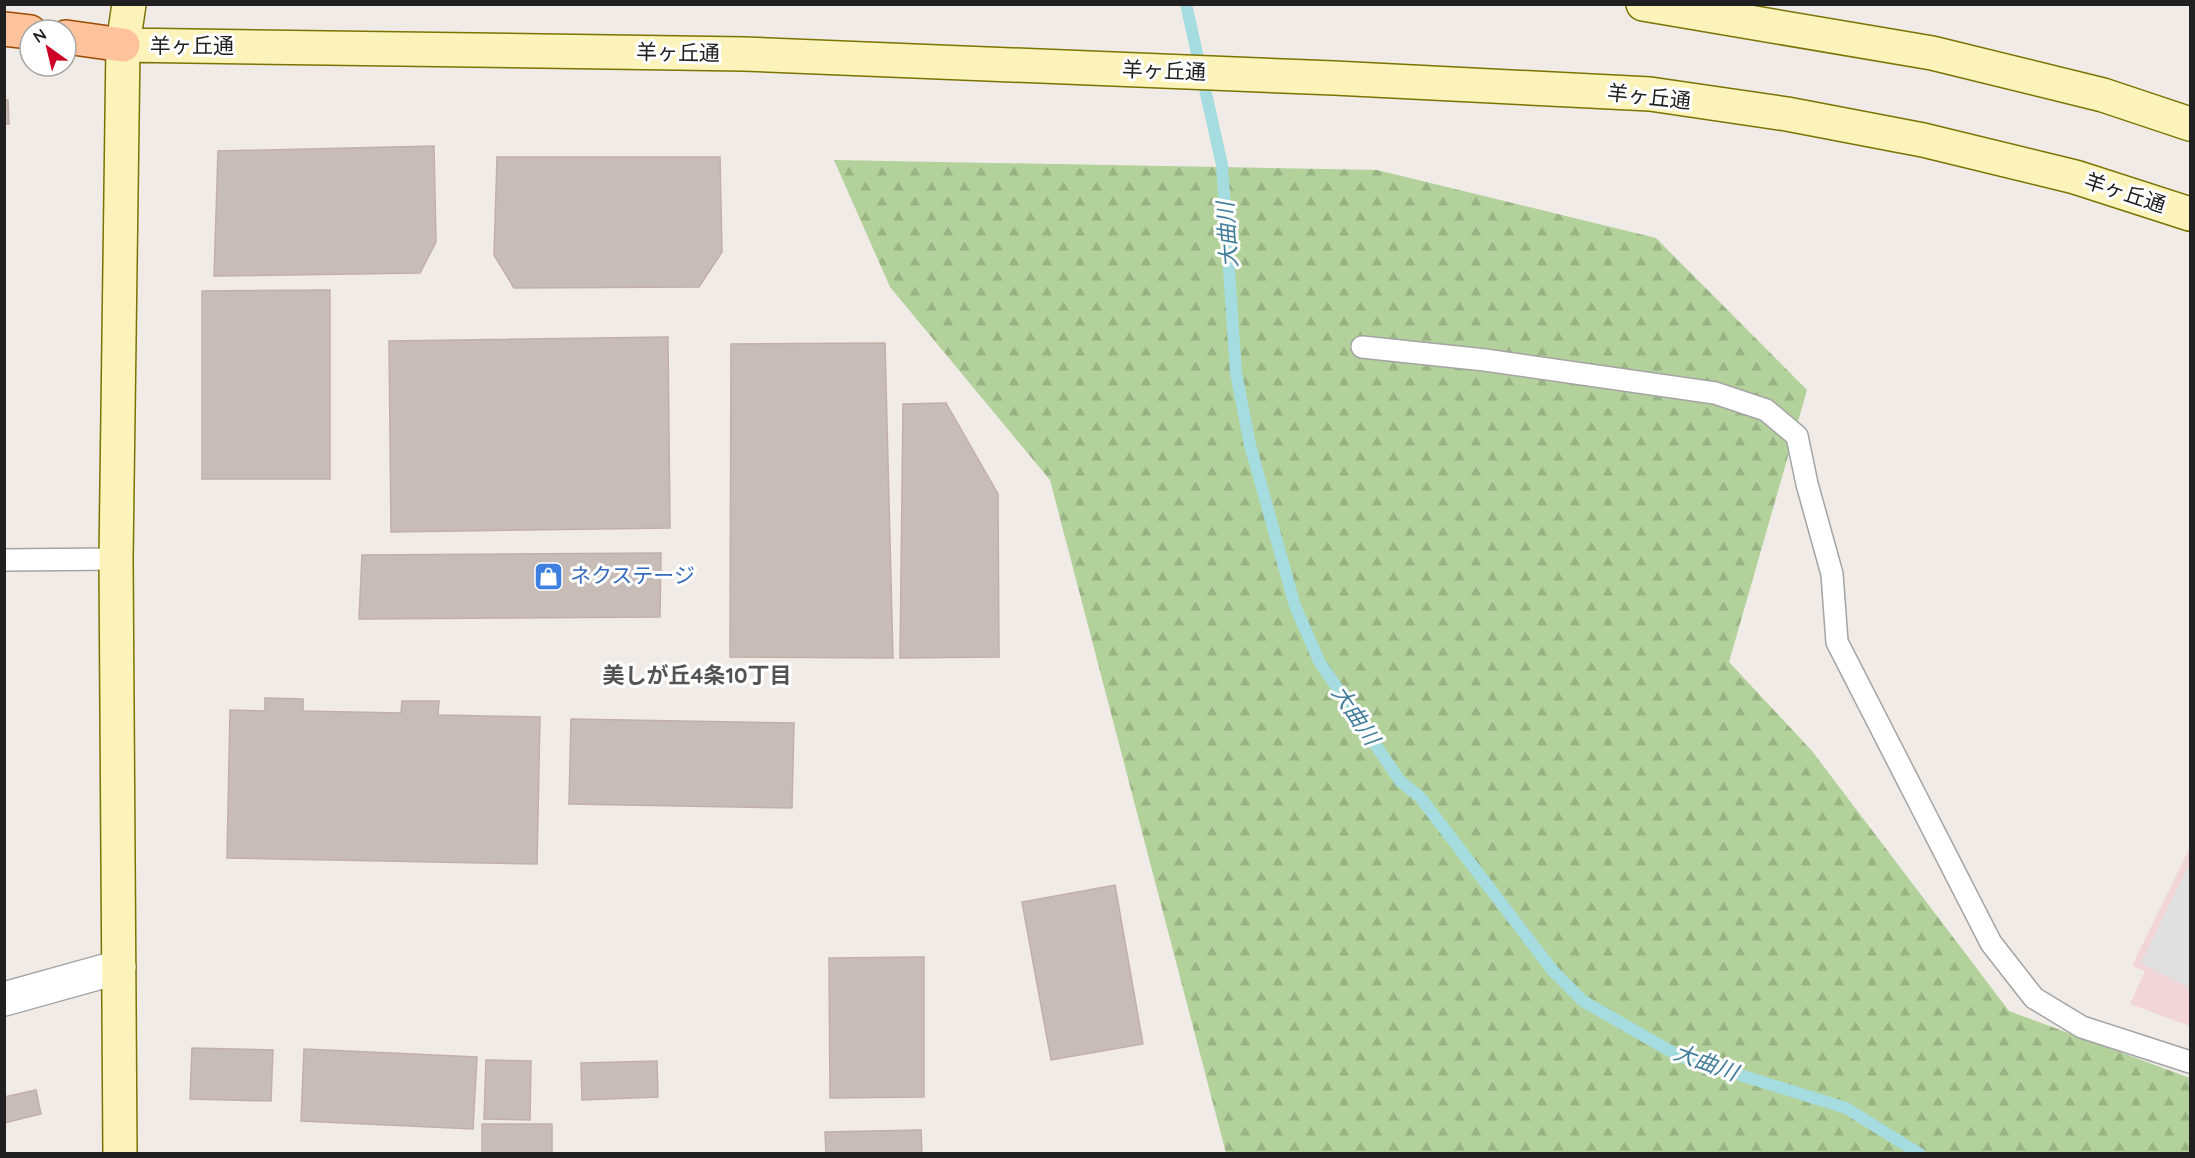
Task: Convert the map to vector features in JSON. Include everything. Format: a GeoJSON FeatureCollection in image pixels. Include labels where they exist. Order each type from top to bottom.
{"type":"FeatureCollection","features":[{"type":"Feature","properties":{"kind":"main road"},"geometry":{"type":"LineString","coordinates":[[106,4],[123,45]]}},
{"type":"Feature","properties":{"kind":"main road"},"geometry":{"type":"LineString","coordinates":[[120,1154],[116,559],[123,45],[129,4]]}},
{"type":"Feature","properties":{"kind":"main road"},"geometry":{"type":"LineString","coordinates":[[1643,4],[1932,53],[2103,95],[2190,124]]}},
{"type":"Feature","properties":{"kind":"main road"},"geometry":{"type":"LineString","coordinates":[[78,39],[123,45]]}},
{"type":"Feature","properties":{"kind":"main road","name":"羊ヶ丘通"},"geometry":{"type":"LineString","coordinates":[[123,45],[744,54],[1334,78],[1650,94],[1787,114],[1923,140],[2075,177],[2190,214]]}},
{"type":"Feature","properties":{"kind":"street"},"geometry":{"type":"LineString","coordinates":[[4,999],[119,967]]}},
{"type":"Feature","properties":{"kind":"lane"},"geometry":{"type":"LineString","coordinates":[[1362,347],[1485,360],[1715,393],[1766,410],[1797,436],[1807,484],[1832,574],[1837,642],[1991,943],[2034,998],[2082,1027],[2190,1062]]}},
{"type":"Feature","properties":{"kind":"lane"},"geometry":{"type":"LineString","coordinates":[[4,560],[116,559]]}},
{"type":"Feature","properties":{"kind":"shaded area"},"geometry":{"type":"Polygon","coordinates":[[[2190,847],[2190,1026],[2130,1004],[2145,971],[2132,966],[2190,847]]]}},
{"type":"Feature","properties":{"kind":"shaded area"},"geometry":{"type":"Polygon","coordinates":[[[2190,863],[2190,988],[2141,963],[2190,863]]]}},
{"type":"Feature","properties":{"kind":"green space"},"geometry":{"type":"Polygon","coordinates":[[[834,160],[1377,170],[1656,238],[1807,390],[1729,662],[1812,751],[2009,1011],[2190,1078],[2190,1153],[1226,1153],[1050,480],[890,287],[834,160]]]}},
{"type":"Feature","properties":{"kind":"building"},"geometry":{"type":"Polygon","coordinates":[[[4,100],[8,100],[9,124],[4,124],[4,100]]]}},
{"type":"Feature","properties":{"kind":"building"},"geometry":{"type":"Polygon","coordinates":[[[434,146],[436,242],[420,273],[214,276],[218,151],[434,146]]]}},
{"type":"Feature","properties":{"kind":"building"},"geometry":{"type":"Polygon","coordinates":[[[497,157],[720,157],[722,252],[699,287],[514,288],[494,255],[497,157]]]}},
{"type":"Feature","properties":{"kind":"building"},"geometry":{"type":"Polygon","coordinates":[[[330,290],[330,479],[202,479],[202,291],[330,290]]]}},
{"type":"Feature","properties":{"kind":"building"},"geometry":{"type":"Polygon","coordinates":[[[668,337],[670,528],[391,532],[389,341],[668,337]]]}},
{"type":"Feature","properties":{"kind":"building"},"geometry":{"type":"Polygon","coordinates":[[[885,343],[893,658],[730,657],[731,344],[885,343]]]}},
{"type":"Feature","properties":{"kind":"building"},"geometry":{"type":"Polygon","coordinates":[[[946,403],[998,494],[999,657],[900,658],[903,404],[946,403]]]}},
{"type":"Feature","properties":{"kind":"building"},"geometry":{"type":"Polygon","coordinates":[[[661,553],[660,617],[359,619],[362,555],[661,553]]]}},
{"type":"Feature","properties":{"kind":"building"},"geometry":{"type":"Polygon","coordinates":[[[265,698],[303,699],[303,711],[401,713],[402,701],[439,701],[438,715],[540,717],[537,864],[227,858],[230,710],[265,711],[265,698]]]}},
{"type":"Feature","properties":{"kind":"building"},"geometry":{"type":"Polygon","coordinates":[[[571,719],[794,723],[792,808],[569,804],[571,719]]]}},
{"type":"Feature","properties":{"kind":"building"},"geometry":{"type":"Polygon","coordinates":[[[1115,885],[1143,1044],[1051,1060],[1022,902],[1115,885]]]}},
{"type":"Feature","properties":{"kind":"building"},"geometry":{"type":"Polygon","coordinates":[[[924,957],[924,1097],[830,1098],[829,958],[924,957]]]}},
{"type":"Feature","properties":{"kind":"building"},"geometry":{"type":"Polygon","coordinates":[[[192,1048],[273,1050],[271,1101],[190,1099],[192,1048]]]}},
{"type":"Feature","properties":{"kind":"building"},"geometry":{"type":"Polygon","coordinates":[[[304,1049],[477,1057],[473,1129],[301,1121],[304,1049]]]}},
{"type":"Feature","properties":{"kind":"building"},"geometry":{"type":"Polygon","coordinates":[[[486,1060],[531,1061],[530,1120],[484,1119],[486,1060]]]}},
{"type":"Feature","properties":{"kind":"building"},"geometry":{"type":"Polygon","coordinates":[[[657,1061],[658,1097],[582,1100],[581,1063],[657,1061]]]}},
{"type":"Feature","properties":{"kind":"building"},"geometry":{"type":"Polygon","coordinates":[[[36,1090],[41,1114],[4,1123],[4,1097],[36,1090]]]}},
{"type":"Feature","properties":{"kind":"building"},"geometry":{"type":"Polygon","coordinates":[[[482,1124],[552,1124],[552,1154],[482,1154],[482,1124]]]}},
{"type":"Feature","properties":{"kind":"building"},"geometry":{"type":"Polygon","coordinates":[[[921,1130],[922,1154],[826,1154],[825,1132],[921,1130]]]}},
{"type":"Feature","properties":{"kind":"waterway","name":"大曲川"},"geometry":{"type":"LineString","coordinates":[[1186,4],[1222,165],[1236,373],[1250,445],[1295,606],[1319,661],[1400,781],[1420,797],[1553,971],[1583,1001],[1679,1056],[1846,1108],[1920,1154]]}},
{"type":"Feature","properties":{"kind":"place","name":"ネクステージ"},"geometry":{"type":"Point","coordinates":[549,576]}},
{"type":"Feature","properties":{"kind":"district","name":"美しが丘4条10丁目"},"geometry":{"type":"Point","coordinates":[697,675]}}]}
